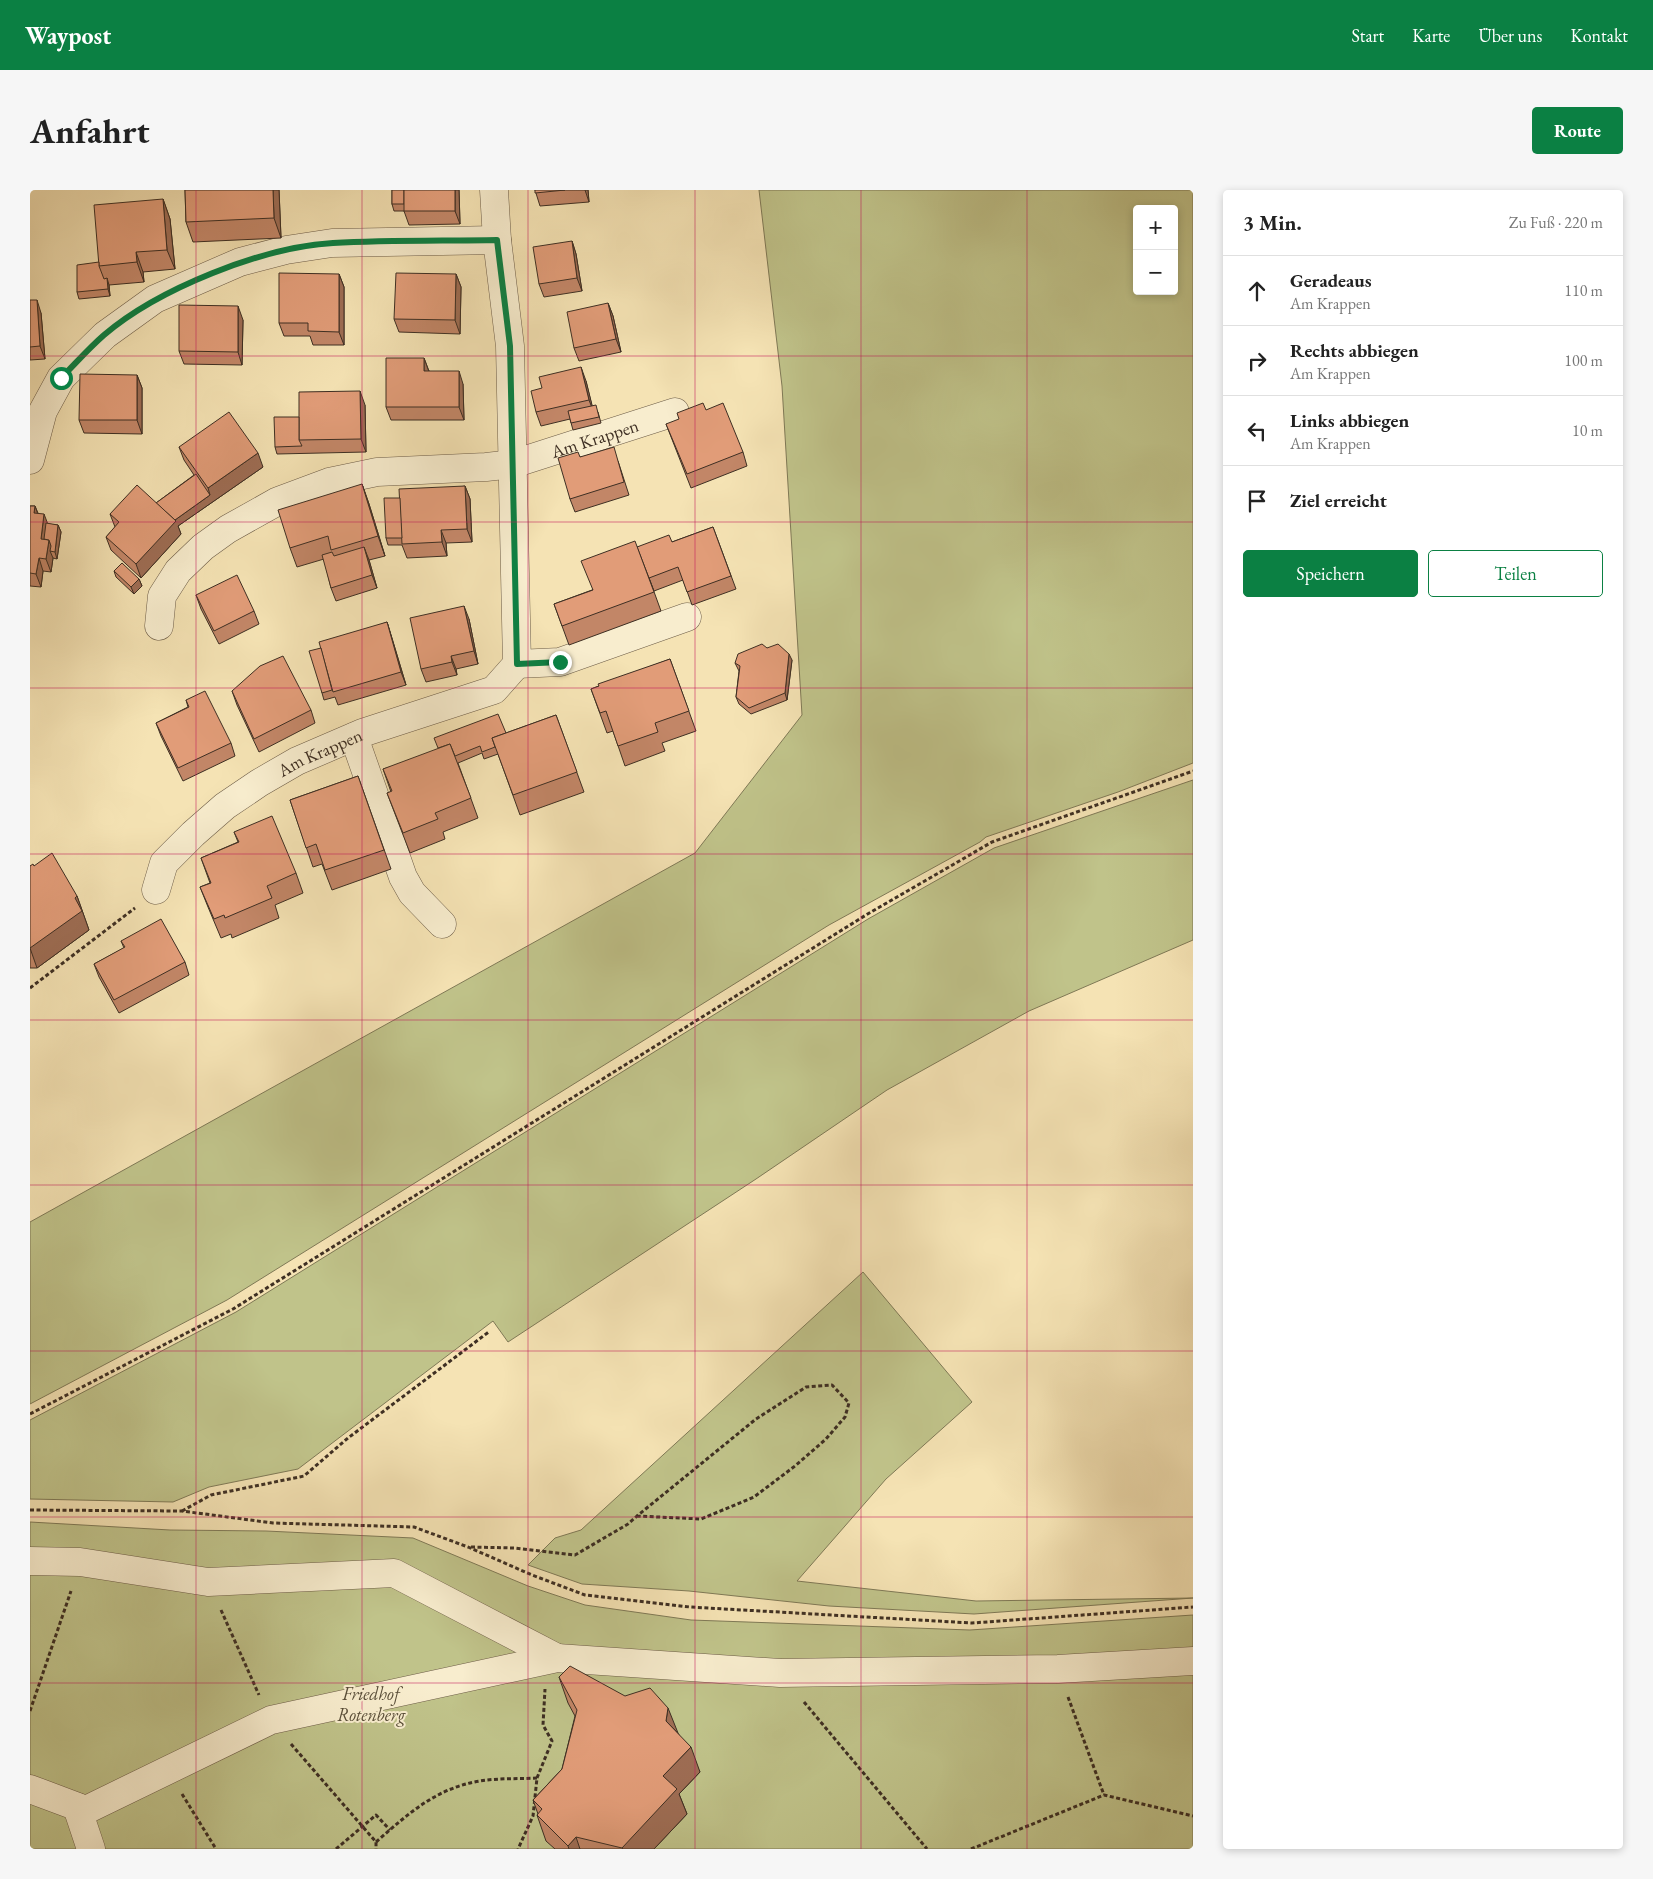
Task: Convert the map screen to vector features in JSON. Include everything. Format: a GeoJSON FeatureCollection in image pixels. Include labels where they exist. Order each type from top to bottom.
{"type":"FeatureCollection","features":[{"type":"Feature","properties":{"kind":"street"},"geometry":{"type":"LineString","coordinates":[[494,190],[497,240],[510,346],[517,664],[560,662],[687,617]]}},
{"type":"Feature","properties":{"kind":"street"},"geometry":{"type":"LineString","coordinates":[[30,460],[43,410],[61,378],[105,335],[155,299],[240,262],[286,250],[332,243],[497,240]]}},
{"type":"Feature","properties":{"kind":"street","name":"Am Krappen"},"geometry":{"type":"LineString","coordinates":[[159,626],[162,596],[178,571],[203,547],[228,529],[278,501],[329,482],[376,472],[513,464],[675,412]]}},
{"type":"Feature","properties":{"kind":"street","name":"Am Krappen"},"geometry":{"type":"LineString","coordinates":[[156,890],[164,863],[225,806],[259,782],[297,761],[354,737],[494,690],[517,664]]}},
{"type":"Feature","properties":{"kind":"street"},"geometry":{"type":"LineString","coordinates":[[354,737],[403,877],[412,893],[442,924]]}},
{"type":"Feature","properties":{"kind":"street"},"geometry":{"type":"LineString","coordinates":[[30,1561],[80,1562],[208,1582],[394,1573],[552,1659]]}},
{"type":"Feature","properties":{"kind":"street"},"geometry":{"type":"LineString","coordinates":[[30,1789],[86,1810],[271,1720],[552,1659],[780,1673],[1058,1668],[1193,1661]]}},
{"type":"Feature","properties":{"kind":"street"},"geometry":{"type":"LineString","coordinates":[[77,1807],[91,1849]]}},
{"type":"Feature","properties":{"kind":"path"},"geometry":{"type":"LineString","coordinates":[[30,1414],[233,1309],[866,915],[992,842],[1193,771]]}},
{"type":"Feature","properties":{"kind":"path"},"geometry":{"type":"LineString","coordinates":[[30,988],[156,890]]}},
{"type":"Feature","properties":{"kind":"path"},"geometry":{"type":"LineString","coordinates":[[182,1511],[211,1495],[304,1476],[348,1438],[490,1331]]}},
{"type":"Feature","properties":{"kind":"path"},"geometry":{"type":"LineString","coordinates":[[468,1547],[515,1548],[575,1555],[628,1524],[637,1516],[756,1419],[806,1387],[832,1385],[849,1402],[845,1417],[826,1439],[795,1466],[754,1497],[701,1519],[637,1516]]}},
{"type":"Feature","properties":{"kind":"path"},"geometry":{"type":"LineString","coordinates":[[30,1510],[182,1511],[272,1523],[414,1527],[585,1595],[690,1607],[972,1623],[1193,1607]]}},
{"type":"Feature","properties":{"kind":"path"},"geometry":{"type":"LineString","coordinates":[[30,1711],[80,1562]]}},
{"type":"Feature","properties":{"kind":"path"},"geometry":{"type":"LineString","coordinates":[[208,1582],[271,1720],[361,1827],[376,1842],[376,1849]]}},
{"type":"Feature","properties":{"kind":"path"},"geometry":{"type":"LineString","coordinates":[[518,1849],[532,1816],[537,1778],[552,1741],[543,1725],[552,1659]]}},
{"type":"Feature","properties":{"kind":"path"},"geometry":{"type":"LineString","coordinates":[[1058,1668],[1104,1795]]}},
{"type":"Feature","properties":{"kind":"path"},"geometry":{"type":"LineString","coordinates":[[780,1673],[927,1849]]}},
{"type":"Feature","properties":{"kind":"path"},"geometry":{"type":"LineString","coordinates":[[168,1770],[216,1849]]}},
{"type":"Feature","properties":{"kind":"path"},"geometry":{"type":"LineString","coordinates":[[376,1842],[428,1799],[456,1786],[481,1780],[537,1778]]}},
{"type":"Feature","properties":{"kind":"path"},"geometry":{"type":"LineString","coordinates":[[971,1849],[1104,1795],[1193,1816]]}},
{"type":"Feature","properties":{"kind":"path"},"geometry":{"type":"LineString","coordinates":[[336,1849],[376,1815],[390,1830]]}},
{"type":"Feature","properties":{"kind":"green space"},"geometry":{"type":"Polygon","coordinates":[[[759,190],[1193,190],[1193,763],[1118,792],[986,837],[829,925],[227,1300],[30,1404],[30,1222],[695,853],[802,715],[782,386],[759,190]]]}},
{"type":"Feature","properties":{"kind":"green space"},"geometry":{"type":"Polygon","coordinates":[[[1193,780],[1193,940],[1029,1011],[887,1090],[756,1179],[508,1342],[493,1321],[298,1469],[209,1487],[173,1502],[30,1499],[30,1420],[236,1312],[868,919],[994,848],[1193,780]]]}},
{"type":"Feature","properties":{"kind":"green space"},"geometry":{"type":"Polygon","coordinates":[[[863,1272],[972,1402],[886,1479],[797,1581],[976,1601],[1193,1598],[974,1614],[829,1606],[689,1591],[582,1584],[528,1565],[555,1538],[581,1530],[863,1272]]]}},
{"type":"Feature","properties":{"kind":"green space","name":"Friedhof Rotenberg"},"geometry":{"type":"Polygon","coordinates":[[[30,1522],[170,1530],[266,1531],[413,1538],[528,1586],[585,1605],[691,1620],[970,1630],[1193,1615],[1193,1849],[30,1849],[30,1522]]]}},
{"type":"Feature","properties":{"kind":"building"},"geometry":{"type":"Polygon","coordinates":[[[185,190],[273,190],[274,218],[186,222],[185,190]]]}},
{"type":"Feature","properties":{"kind":"building"},"geometry":{"type":"Polygon","coordinates":[[[392,190],[404,190],[404,204],[392,204],[392,190]]]}},
{"type":"Feature","properties":{"kind":"building"},"geometry":{"type":"Polygon","coordinates":[[[404,190],[455,190],[455,211],[404,211],[404,190]]]}},
{"type":"Feature","properties":{"kind":"building"},"geometry":{"type":"Polygon","coordinates":[[[535,190],[565,190],[535,193],[535,190]]]}},
{"type":"Feature","properties":{"kind":"building"},"geometry":{"type":"Polygon","coordinates":[[[163,199],[167,250],[136,252],[137,262],[99,266],[94,205],[163,199]]]}},
{"type":"Feature","properties":{"kind":"building"},"geometry":{"type":"Polygon","coordinates":[[[572,241],[577,278],[539,284],[533,247],[572,241]]]}},
{"type":"Feature","properties":{"kind":"building"},"geometry":{"type":"Polygon","coordinates":[[[99,262],[104,279],[107,278],[108,289],[77,292],[77,265],[99,262]]]}},
{"type":"Feature","properties":{"kind":"building"},"geometry":{"type":"Polygon","coordinates":[[[279,273],[339,274],[339,332],[308,331],[308,323],[279,323],[279,273]]]}},
{"type":"Feature","properties":{"kind":"building"},"geometry":{"type":"Polygon","coordinates":[[[396,273],[456,274],[455,320],[394,319],[396,273]]]}},
{"type":"Feature","properties":{"kind":"building"},"geometry":{"type":"Polygon","coordinates":[[[30,300],[37,300],[40,346],[30,347],[30,300]]]}},
{"type":"Feature","properties":{"kind":"building"},"geometry":{"type":"Polygon","coordinates":[[[608,303],[616,339],[574,348],[567,312],[608,303]]]}},
{"type":"Feature","properties":{"kind":"building"},"geometry":{"type":"Polygon","coordinates":[[[179,305],[238,306],[238,352],[179,351],[179,305]]]}},
{"type":"Feature","properties":{"kind":"building"},"geometry":{"type":"Polygon","coordinates":[[[386,358],[424,358],[424,371],[459,371],[459,407],[386,407],[386,358]]]}},
{"type":"Feature","properties":{"kind":"building"},"geometry":{"type":"Polygon","coordinates":[[[581,367],[589,400],[536,412],[531,391],[542,388],[539,377],[581,367]]]}},
{"type":"Feature","properties":{"kind":"building"},"geometry":{"type":"Polygon","coordinates":[[[80,374],[137,375],[137,420],[79,420],[80,374]]]}},
{"type":"Feature","properties":{"kind":"building"},"geometry":{"type":"Polygon","coordinates":[[[360,391],[361,439],[299,440],[299,392],[360,391]]]}},
{"type":"Feature","properties":{"kind":"building"},"geometry":{"type":"Polygon","coordinates":[[[703,403],[706,410],[723,403],[743,452],[687,474],[666,424],[679,419],[677,413],[703,403]]]}},
{"type":"Feature","properties":{"kind":"building"},"geometry":{"type":"Polygon","coordinates":[[[596,405],[599,417],[571,423],[568,411],[596,405]]]}},
{"type":"Feature","properties":{"kind":"building"},"geometry":{"type":"Polygon","coordinates":[[[229,412],[258,453],[208,488],[179,447],[229,412]]]}},
{"type":"Feature","properties":{"kind":"building"},"geometry":{"type":"Polygon","coordinates":[[[274,417],[299,417],[299,440],[302,446],[275,447],[274,417]]]}},
{"type":"Feature","properties":{"kind":"building"},"geometry":{"type":"Polygon","coordinates":[[[614,447],[624,482],[570,499],[558,458],[578,452],[580,457],[614,447]]]}},
{"type":"Feature","properties":{"kind":"building"},"geometry":{"type":"Polygon","coordinates":[[[196,474],[210,495],[175,520],[156,503],[196,474]]]}},
{"type":"Feature","properties":{"kind":"building"},"geometry":{"type":"Polygon","coordinates":[[[362,484],[378,536],[331,550],[328,536],[290,548],[278,510],[362,484]]]}},
{"type":"Feature","properties":{"kind":"building"},"geometry":{"type":"Polygon","coordinates":[[[137,485],[176,521],[136,564],[106,537],[119,522],[110,514],[137,485]]]}},
{"type":"Feature","properties":{"kind":"building"},"geometry":{"type":"Polygon","coordinates":[[[465,486],[467,529],[441,530],[442,542],[402,544],[399,489],[465,486]]]}},
{"type":"Feature","properties":{"kind":"building"},"geometry":{"type":"Polygon","coordinates":[[[384,498],[400,498],[402,538],[386,538],[384,498]]]}},
{"type":"Feature","properties":{"kind":"building"},"geometry":{"type":"Polygon","coordinates":[[[30,506],[35,506],[34,513],[44,514],[41,539],[49,540],[46,559],[39,558],[36,574],[30,573],[30,506]]]}},
{"type":"Feature","properties":{"kind":"building"},"geometry":{"type":"Polygon","coordinates":[[[46,523],[58,525],[55,552],[50,551],[49,540],[44,539],[46,523]]]}},
{"type":"Feature","properties":{"kind":"building"},"geometry":{"type":"Polygon","coordinates":[[[713,527],[731,576],[687,592],[678,567],[649,578],[637,547],[669,535],[672,542],[713,527]]]}},
{"type":"Feature","properties":{"kind":"building"},"geometry":{"type":"Polygon","coordinates":[[[635,541],[654,592],[562,626],[554,604],[593,590],[581,561],[635,541]]]}},
{"type":"Feature","properties":{"kind":"building"},"geometry":{"type":"Polygon","coordinates":[[[364,547],[372,575],[331,588],[322,555],[332,552],[334,556],[364,547]]]}},
{"type":"Feature","properties":{"kind":"building"},"geometry":{"type":"Polygon","coordinates":[[[122,563],[139,579],[131,587],[114,571],[122,563]]]}},
{"type":"Feature","properties":{"kind":"building"},"geometry":{"type":"Polygon","coordinates":[[[237,575],[254,611],[214,631],[196,595],[237,575]]]}},
{"type":"Feature","properties":{"kind":"building"},"geometry":{"type":"Polygon","coordinates":[[[464,606],[474,651],[451,656],[452,662],[421,669],[410,618],[464,606]]]}},
{"type":"Feature","properties":{"kind":"building"},"geometry":{"type":"Polygon","coordinates":[[[387,622],[401,672],[333,692],[319,642],[387,622]]]}},
{"type":"Feature","properties":{"kind":"building"},"geometry":{"type":"Polygon","coordinates":[[[762,644],[767,648],[778,644],[789,654],[785,693],[749,708],[736,697],[740,666],[735,663],[738,654],[762,644]]]}},
{"type":"Feature","properties":{"kind":"building"},"geometry":{"type":"Polygon","coordinates":[[[321,648],[332,690],[322,693],[309,651],[321,648]]]}},
{"type":"Feature","properties":{"kind":"building"},"geometry":{"type":"Polygon","coordinates":[[[283,656],[311,710],[254,739],[232,691],[260,666],[283,656]]]}},
{"type":"Feature","properties":{"kind":"building"},"geometry":{"type":"Polygon","coordinates":[[[670,659],[689,711],[655,723],[658,732],[618,746],[606,711],[600,713],[591,689],[599,686],[598,684],[670,659]]]}},
{"type":"Feature","properties":{"kind":"building"},"geometry":{"type":"Polygon","coordinates":[[[205,691],[231,743],[178,768],[156,723],[189,707],[186,700],[205,691]]]}},
{"type":"Feature","properties":{"kind":"building"},"geometry":{"type":"Polygon","coordinates":[[[498,714],[506,733],[492,738],[495,747],[482,752],[480,746],[455,756],[450,744],[438,748],[434,738],[498,714]]]}},
{"type":"Feature","properties":{"kind":"building"},"geometry":{"type":"Polygon","coordinates":[[[556,715],[577,772],[513,795],[492,738],[556,715]]]}},
{"type":"Feature","properties":{"kind":"building"},"geometry":{"type":"Polygon","coordinates":[[[450,744],[471,798],[435,813],[438,819],[403,833],[387,793],[392,791],[383,769],[450,744]]]}},
{"type":"Feature","properties":{"kind":"building"},"geometry":{"type":"Polygon","coordinates":[[[358,776],[384,850],[325,870],[316,844],[306,848],[290,800],[358,776]]]}},
{"type":"Feature","properties":{"kind":"building"},"geometry":{"type":"Polygon","coordinates":[[[272,816],[296,873],[267,886],[272,898],[225,918],[224,915],[214,919],[200,887],[211,883],[201,858],[239,842],[234,832],[272,816]]]}},
{"type":"Feature","properties":{"kind":"building"},"geometry":{"type":"Polygon","coordinates":[[[52,853],[77,896],[75,898],[82,911],[30,948],[30,866],[33,864],[34,866],[52,853]]]}},
{"type":"Feature","properties":{"kind":"building"},"geometry":{"type":"Polygon","coordinates":[[[161,919],[185,962],[114,1000],[94,964],[125,947],[121,941],[161,919]]]}},
{"type":"Feature","properties":{"kind":"building"},"geometry":{"type":"Polygon","coordinates":[[[570,1666],[625,1696],[650,1688],[668,1708],[666,1721],[691,1747],[663,1776],[677,1789],[622,1848],[576,1837],[568,1846],[537,1815],[542,1809],[533,1800],[562,1769],[577,1710],[559,1677],[570,1666]]]}},
{"type":"Feature","properties":{"kind":"route"},"geometry":{"type":"LineString","coordinates":[[61,378],[105,335],[155,299],[240,262],[286,250],[332,243],[497,240],[510,346],[517,664],[560,662]]}}]}
